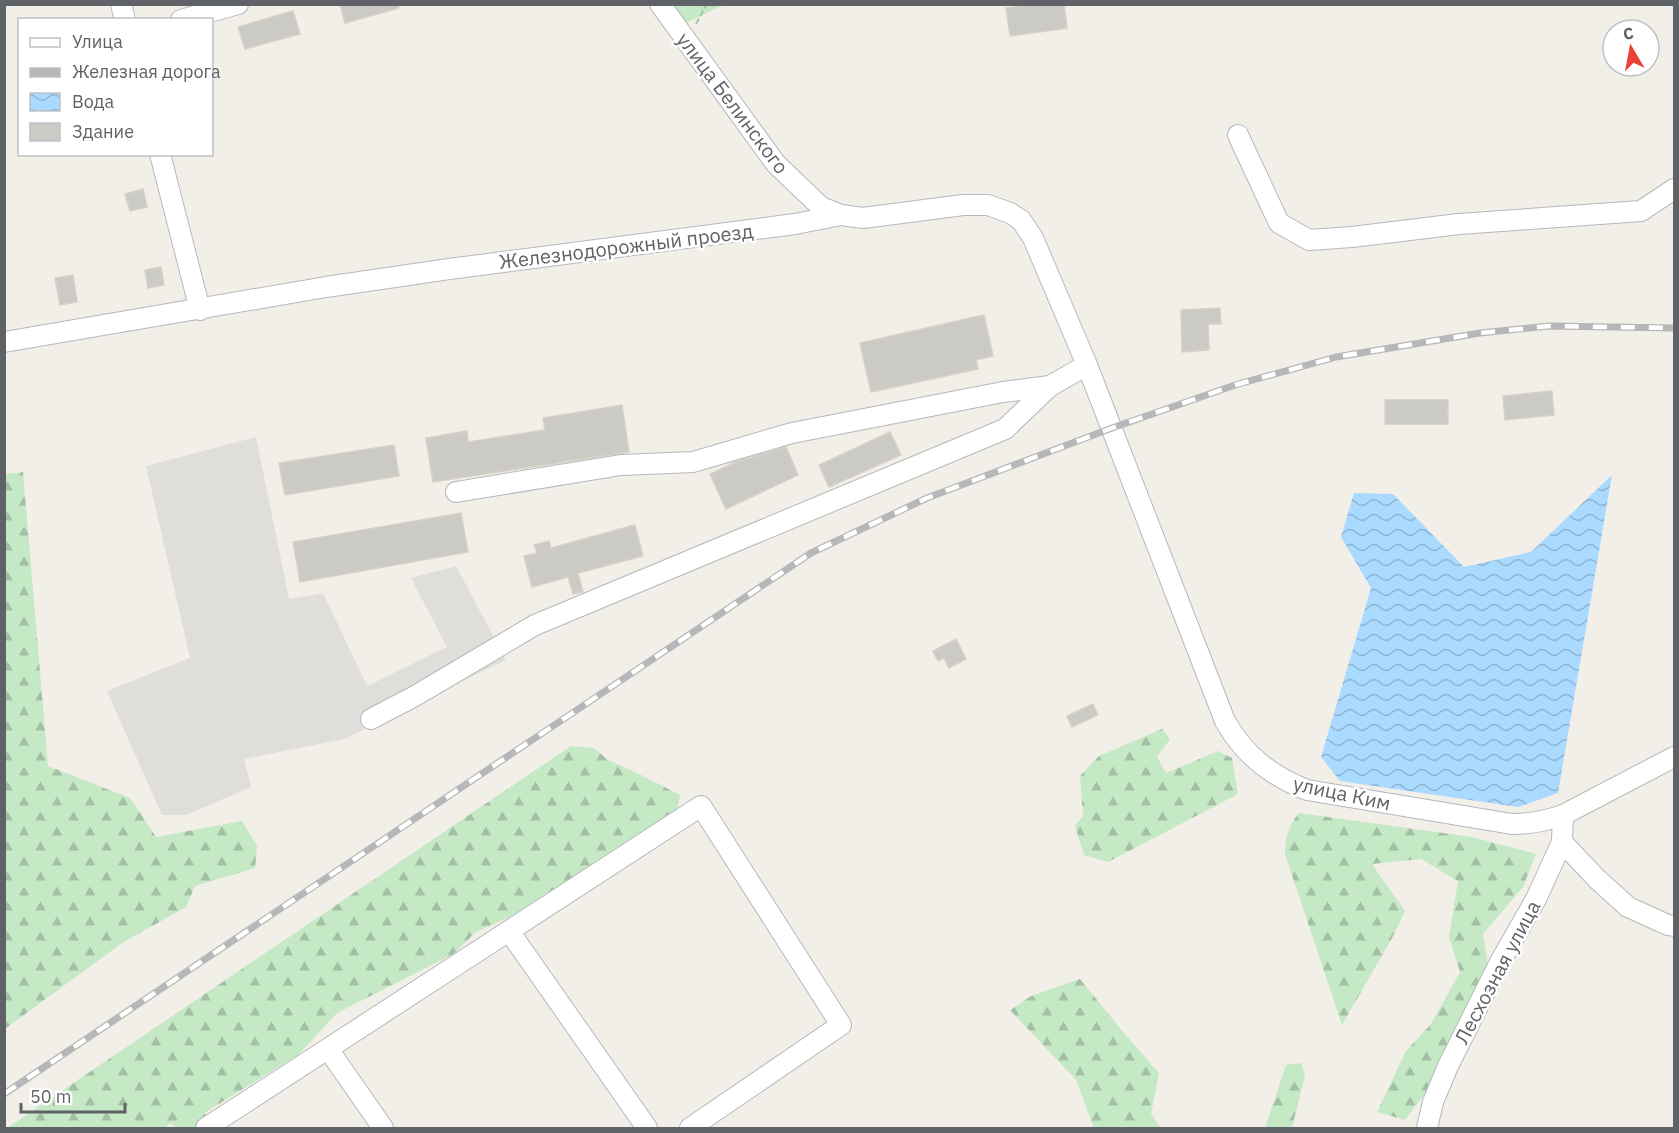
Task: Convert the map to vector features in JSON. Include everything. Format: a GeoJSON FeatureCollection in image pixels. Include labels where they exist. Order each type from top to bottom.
{"type":"FeatureCollection","features":[{"type":"Feature","properties":{"kind":"street"},"geometry":{"type":"LineString","coordinates":[[188,18],[238,4]]}},
{"type":"Feature","properties":{"kind":"street","name":"улица Белинского"},"geometry":{"type":"LineString","coordinates":[[660,4],[776,164],[820,207],[842,215]]}},
{"type":"Feature","properties":{"kind":"street"},"geometry":{"type":"LineString","coordinates":[[1239,135],[1279,223],[1309,240],[1459,224],[1641,211],[1674,189]]}},
{"type":"Feature","properties":{"kind":"street"},"geometry":{"type":"LineString","coordinates":[[161,156],[200,310]]}},
{"type":"Feature","properties":{"kind":"street","name":"Железнодорожный проезд"},"geometry":{"type":"LineString","coordinates":[[4,342],[449,268],[795,224],[842,215],[863,218],[988,205],[1010,213],[1020,220],[1033,238],[1112,428]]}},
{"type":"Feature","properties":{"kind":"street"},"geometry":{"type":"LineString","coordinates":[[371,719],[535,626],[1005,429],[1050,386],[1087,365]]}},
{"type":"Feature","properties":{"kind":"street"},"geometry":{"type":"LineString","coordinates":[[456,492],[621,465],[693,462],[792,433],[1003,392],[1050,386]]}},
{"type":"Feature","properties":{"kind":"street","name":"улица Ким"},"geometry":{"type":"LineString","coordinates":[[1112,428],[1226,721],[1235,737],[1257,762],[1288,783],[1307,790],[1512,824],[1539,822],[1563,815],[1674,757]]}},
{"type":"Feature","properties":{"kind":"street"},"geometry":{"type":"LineString","coordinates":[[206,1128],[701,806],[841,1025],[690,1128]]}},
{"type":"Feature","properties":{"kind":"street","name":"Лесхозная улица"},"geometry":{"type":"LineString","coordinates":[[1427,1128],[1433,1102],[1448,1066],[1500,962],[1536,899],[1562,842],[1563,815]]}},
{"type":"Feature","properties":{"kind":"street"},"geometry":{"type":"LineString","coordinates":[[1562,842],[1596,879],[1628,907],[1674,926]]}},
{"type":"Feature","properties":{"kind":"street"},"geometry":{"type":"LineString","coordinates":[[509,931],[647,1128]]}},
{"type":"Feature","properties":{"kind":"street"},"geometry":{"type":"LineString","coordinates":[[328,1048],[383,1128]]}},
{"type":"Feature","properties":{"kind":"path"},"geometry":{"type":"LineString","coordinates":[[682,35],[697,24],[707,4]]}},
{"type":"Feature","properties":{"kind":"shaded area"},"geometry":{"type":"Polygon","coordinates":[[[256,437],[289,599],[323,593],[367,686],[447,647],[411,578],[456,566],[506,660],[344,739],[244,759],[251,787],[186,815],[162,815],[107,691],[190,658],[146,466],[256,437]]]}},
{"type":"Feature","properties":{"kind":"green space"},"geometry":{"type":"Polygon","coordinates":[[[673,5],[723,5],[686,23],[673,5]]]}},
{"type":"Feature","properties":{"kind":"green space"},"geometry":{"type":"Polygon","coordinates":[[[23,472],[48,766],[130,798],[156,837],[242,821],[257,846],[255,868],[195,886],[186,907],[122,943],[5,1029],[4,474],[23,472]]]}},
{"type":"Feature","properties":{"kind":"green space"},"geometry":{"type":"Polygon","coordinates":[[[1162,729],[1170,739],[1157,757],[1166,773],[1218,751],[1232,758],[1238,794],[1108,862],[1084,855],[1075,826],[1083,816],[1080,776],[1099,756],[1162,729]]]}},
{"type":"Feature","properties":{"kind":"green space"},"geometry":{"type":"Polygon","coordinates":[[[571,746],[594,748],[608,760],[680,795],[677,812],[534,906],[476,932],[453,954],[337,1013],[298,1055],[204,1113],[215,1128],[176,1128],[171,1123],[164,1128],[7,1128],[571,746]]]}},
{"type":"Feature","properties":{"kind":"green space"},"geometry":{"type":"Polygon","coordinates":[[[1299,813],[1472,837],[1536,854],[1523,887],[1483,934],[1489,971],[1436,1079],[1405,1120],[1377,1112],[1406,1051],[1431,1024],[1460,972],[1449,937],[1458,881],[1421,859],[1372,864],[1405,911],[1342,1025],[1285,854],[1288,832],[1299,813]]]}},
{"type":"Feature","properties":{"kind":"green space"},"geometry":{"type":"Polygon","coordinates":[[[1080,979],[1159,1073],[1151,1114],[1161,1128],[1094,1128],[1076,1080],[1010,1010],[1031,996],[1080,979]]]}},
{"type":"Feature","properties":{"kind":"green space"},"geometry":{"type":"Polygon","coordinates":[[[1301,1063],[1305,1075],[1292,1128],[1265,1128],[1286,1065],[1301,1063]]]}},
{"type":"Feature","properties":{"kind":"water"},"geometry":{"type":"Polygon","coordinates":[[[1612,475],[1558,793],[1518,807],[1340,781],[1321,757],[1371,588],[1341,537],[1354,493],[1393,494],[1464,567],[1531,552],[1612,475]]]}},
{"type":"Feature","properties":{"kind":"building"},"geometry":{"type":"Polygon","coordinates":[[[340,4],[398,4],[399,8],[345,23],[340,4]]]}},
{"type":"Feature","properties":{"kind":"building"},"geometry":{"type":"Polygon","coordinates":[[[1033,4],[1064,4],[1067,28],[1010,36],[1006,8],[1033,4]]]}},
{"type":"Feature","properties":{"kind":"building"},"geometry":{"type":"Polygon","coordinates":[[[293,11],[300,34],[245,49],[238,27],[293,11]]]}},
{"type":"Feature","properties":{"kind":"building"},"geometry":{"type":"Polygon","coordinates":[[[143,189],[147,207],[130,211],[125,194],[143,189]]]}},
{"type":"Feature","properties":{"kind":"building"},"geometry":{"type":"Polygon","coordinates":[[[161,267],[164,285],[148,288],[145,270],[161,267]]]}},
{"type":"Feature","properties":{"kind":"building"},"geometry":{"type":"Polygon","coordinates":[[[73,275],[77,302],[60,305],[55,278],[73,275]]]}},
{"type":"Feature","properties":{"kind":"building"},"geometry":{"type":"Polygon","coordinates":[[[1220,308],[1221,324],[1208,324],[1209,350],[1182,352],[1181,310],[1220,308]]]}},
{"type":"Feature","properties":{"kind":"building"},"geometry":{"type":"Polygon","coordinates":[[[984,315],[993,356],[976,360],[978,369],[871,392],[860,343],[984,315]]]}},
{"type":"Feature","properties":{"kind":"building"},"geometry":{"type":"Polygon","coordinates":[[[1552,391],[1554,415],[1505,420],[1503,396],[1552,391]]]}},
{"type":"Feature","properties":{"kind":"building"},"geometry":{"type":"Polygon","coordinates":[[[1385,400],[1448,400],[1448,424],[1385,424],[1385,400]]]}},
{"type":"Feature","properties":{"kind":"building"},"geometry":{"type":"Polygon","coordinates":[[[622,405],[629,452],[433,482],[426,438],[467,431],[468,442],[545,430],[543,418],[622,405]]]}},
{"type":"Feature","properties":{"kind":"building"},"geometry":{"type":"Polygon","coordinates":[[[890,432],[901,455],[829,487],[819,465],[890,432]]]}},
{"type":"Feature","properties":{"kind":"building"},"geometry":{"type":"Polygon","coordinates":[[[394,445],[399,476],[285,495],[279,463],[394,445]]]}},
{"type":"Feature","properties":{"kind":"building"},"geometry":{"type":"Polygon","coordinates":[[[786,447],[798,475],[726,509],[710,474],[736,462],[786,447]]]}},
{"type":"Feature","properties":{"kind":"building"},"geometry":{"type":"Polygon","coordinates":[[[461,513],[468,552],[300,582],[293,542],[461,513]]]}},
{"type":"Feature","properties":{"kind":"building"},"geometry":{"type":"Polygon","coordinates":[[[635,525],[643,556],[578,573],[583,592],[573,594],[568,577],[532,587],[524,556],[537,553],[534,545],[549,541],[551,548],[635,525]]]}},
{"type":"Feature","properties":{"kind":"building"},"geometry":{"type":"Polygon","coordinates":[[[956,639],[966,659],[949,668],[944,658],[938,661],[933,651],[956,639]]]}},
{"type":"Feature","properties":{"kind":"building"},"geometry":{"type":"Polygon","coordinates":[[[1093,704],[1098,715],[1072,727],[1067,716],[1093,704]]]}},
{"type":"Feature","properties":{"kind":"railway"},"geometry":{"type":"LineString","coordinates":[[4,1094],[811,553],[927,498],[1112,428],[1235,385],[1336,357],[1480,333],[1549,326],[1674,328]]}}]}
